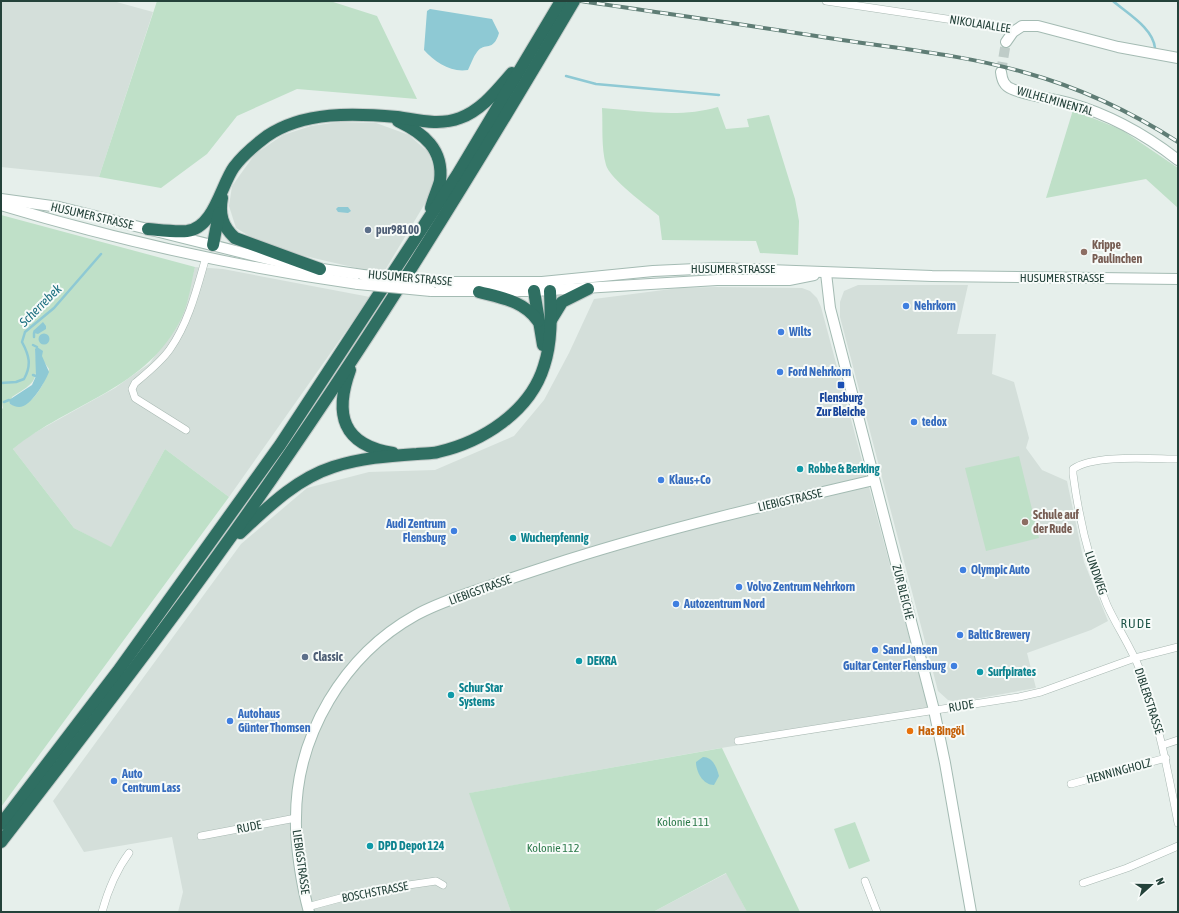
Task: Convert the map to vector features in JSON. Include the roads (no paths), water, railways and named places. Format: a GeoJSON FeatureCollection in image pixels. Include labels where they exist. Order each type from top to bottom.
{"type":"FeatureCollection","features":[{"type":"Feature","properties":{"kind":"highway"},"geometry":{"type":"LineString","coordinates":[[1,824],[118,671],[280,445],[424,226],[533,50],[561,8],[574,1]]}},
{"type":"Feature","properties":{"kind":"highway"},"geometry":{"type":"LineString","coordinates":[[1,842],[220,552],[355,353],[465,182],[561,8]]}},
{"type":"Feature","properties":{"kind":"highway"},"geometry":{"type":"LineString","coordinates":[[209,244],[216,211],[225,185],[234,168],[257,143],[280,129],[302,121],[325,116],[355,114],[431,122],[449,122],[473,112],[494,94],[533,50]]}},
{"type":"Feature","properties":{"kind":"highway"},"geometry":{"type":"LineString","coordinates":[[381,116],[414,129],[428,139],[436,154],[440,181],[424,226]]}},
{"type":"Feature","properties":{"kind":"highway"},"geometry":{"type":"LineString","coordinates":[[148,229],[188,231],[199,226],[216,211]]}},
{"type":"Feature","properties":{"kind":"highway"},"geometry":{"type":"LineString","coordinates":[[216,211],[228,231],[235,238],[320,269]]}},
{"type":"Feature","properties":{"kind":"highway"},"geometry":{"type":"LineString","coordinates":[[220,552],[277,499],[303,480],[331,467],[356,460],[436,453],[462,445],[502,423],[513,415],[525,400],[544,367],[547,286]]}},
{"type":"Feature","properties":{"kind":"highway"},"geometry":{"type":"LineString","coordinates":[[545,323],[562,302],[588,289]]}},
{"type":"Feature","properties":{"kind":"highway"},"geometry":{"type":"LineString","coordinates":[[479,292],[509,299],[523,306],[545,323]]}},
{"type":"Feature","properties":{"kind":"highway"},"geometry":{"type":"LineString","coordinates":[[534,292],[545,323]]}},
{"type":"Feature","properties":{"kind":"highway"},"geometry":{"type":"LineString","coordinates":[[355,353],[345,385],[342,411],[346,426],[355,437],[369,448],[393,453],[416,454]]}},
{"type":"Feature","properties":{"kind":"main road","name":"NIKOLAIALLEE"},"geometry":{"type":"LineString","coordinates":[[1013,32],[1022,26],[1038,26],[1118,47],[1178,58]]}},
{"type":"Feature","properties":{"kind":"main road"},"geometry":{"type":"LineString","coordinates":[[1006,42],[1013,32]]}},
{"type":"Feature","properties":{"kind":"main road","name":"WILHELMINENTAL"},"geometry":{"type":"LineString","coordinates":[[1001,72],[1004,83],[1012,89],[1044,96],[1101,114],[1147,138],[1178,160]]}},
{"type":"Feature","properties":{"kind":"main road","name":"HUSUMER STRASSE"},"geometry":{"type":"LineString","coordinates":[[1,199],[59,207],[288,264],[363,275],[436,282],[588,289],[716,280],[789,280],[826,273]]}},
{"type":"Feature","properties":{"kind":"main road","name":"HUSUMER STRASSE"},"geometry":{"type":"LineString","coordinates":[[1,205],[53,221],[206,257],[288,274],[358,284],[431,291],[534,292],[547,286],[694,269],[788,269],[826,273],[1178,279]]}},
{"type":"Feature","properties":{"kind":"main road"},"geometry":{"type":"LineString","coordinates":[[206,257],[209,244]]}},
{"type":"Feature","properties":{"kind":"main road","name":"ZUR BLEICHE"},"geometry":{"type":"LineString","coordinates":[[826,273],[830,308],[934,710],[971,912]]}},
{"type":"Feature","properties":{"kind":"main road","name":"LIEBIGSTRASSE"},"geometry":{"type":"LineString","coordinates":[[308,910],[296,818],[297,799],[304,761],[314,731],[328,701],[346,674],[366,653],[396,628],[418,614],[497,583],[600,550],[732,513],[874,480]]}},
{"type":"Feature","properties":{"kind":"street","name":"NIKOLAIALLEE"},"geometry":{"type":"LineString","coordinates":[[826,1],[1001,27],[1013,32]]}},
{"type":"Feature","properties":{"kind":"street"},"geometry":{"type":"LineString","coordinates":[[186,430],[135,398],[132,389],[170,349],[185,321],[206,257]]}},
{"type":"Feature","properties":{"kind":"street","name":"LUNDWEG"},"geometry":{"type":"LineString","coordinates":[[1135,658],[1108,606],[1093,569],[1081,527],[1073,469],[1077,466],[1105,460],[1178,459]]}},
{"type":"Feature","properties":{"kind":"street","name":"RUDE"},"geometry":{"type":"LineString","coordinates":[[738,741],[1041,692],[1135,658],[1178,647]]}},
{"type":"Feature","properties":{"kind":"street","name":"DIBLERSTRASSE"},"geometry":{"type":"LineString","coordinates":[[1135,658],[1151,703],[1163,745],[1178,823]]}},
{"type":"Feature","properties":{"kind":"street","name":"DIBLERSTRASSE"},"geometry":{"type":"LineString","coordinates":[[1163,745],[1178,740]]}},
{"type":"Feature","properties":{"kind":"street","name":"HENNINGHOLZ"},"geometry":{"type":"LineString","coordinates":[[1071,784],[1166,758]]}},
{"type":"Feature","properties":{"kind":"street","name":"RUDE"},"geometry":{"type":"LineString","coordinates":[[202,836],[296,818]]}},
{"type":"Feature","properties":{"kind":"street"},"geometry":{"type":"LineString","coordinates":[[1083,883],[1126,868],[1178,846]]}},
{"type":"Feature","properties":{"kind":"street"},"geometry":{"type":"LineString","coordinates":[[102,912],[116,870],[129,854]]}},
{"type":"Feature","properties":{"kind":"street","name":"BOSCHSTRASSE"},"geometry":{"type":"LineString","coordinates":[[308,910],[348,896],[395,887],[436,881],[443,885]]}},
{"type":"Feature","properties":{"kind":"street"},"geometry":{"type":"LineString","coordinates":[[865,881],[877,912]]}},
{"type":"Feature","properties":{"kind":"water"},"geometry":{"type":"Polygon","coordinates":[[[430,9],[492,19],[499,33],[497,39],[492,45],[483,47],[477,52],[468,70],[456,70],[444,66],[433,59],[424,50],[427,11],[430,9]]]}},
{"type":"Feature","properties":{"kind":"water"},"geometry":{"type":"Polygon","coordinates":[[[338,207],[348,207],[351,211],[348,213],[338,212],[336,209],[338,207]]]}},
{"type":"Feature","properties":{"kind":"water"},"geometry":{"type":"Polygon","coordinates":[[[43,322],[46,329],[38,334],[34,333],[33,331],[43,322]]]}},
{"type":"Feature","properties":{"kind":"water"},"geometry":{"type":"Polygon","coordinates":[[[42,334],[46,334],[48,335],[48,343],[42,344],[39,341],[39,337],[42,334]]]}},
{"type":"Feature","properties":{"kind":"water"},"geometry":{"type":"Polygon","coordinates":[[[37,347],[43,351],[42,356],[49,372],[33,399],[24,406],[14,406],[10,404],[9,400],[32,385],[36,376],[35,349],[37,347]]]}},
{"type":"Feature","properties":{"kind":"water"},"geometry":{"type":"Polygon","coordinates":[[[703,757],[706,757],[712,761],[717,770],[719,776],[714,785],[703,780],[697,770],[696,762],[703,757]]]}},
{"type":"Feature","properties":{"kind":"waterway"},"geometry":{"type":"LineString","coordinates":[[1113,1],[1145,28],[1150,34],[1155,48]]}},
{"type":"Feature","properties":{"kind":"waterway"},"geometry":{"type":"LineString","coordinates":[[566,76],[596,84],[719,95]]}},
{"type":"Feature","properties":{"kind":"waterway","name":"Scherrebek"},"geometry":{"type":"LineString","coordinates":[[1,383],[16,382],[24,379],[29,365],[28,356],[22,342],[25,332],[54,308],[101,254]]}},
{"type":"Feature","properties":{"kind":"waterway"},"geometry":{"type":"LineString","coordinates":[[33,345],[37,347]]}},
{"type":"Feature","properties":{"kind":"waterway"},"geometry":{"type":"LineString","coordinates":[[4,402],[9,400]]}},
{"type":"Feature","properties":{"kind":"tunnel"},"geometry":{"type":"LineString","coordinates":[[1001,72],[1006,42]]}},
{"type":"Feature","properties":{"kind":"railway"},"geometry":{"type":"LineString","coordinates":[[581,1],[933,53],[1001,66],[1064,85],[1103,101],[1141,120],[1178,142]]}},
{"type":"Feature","properties":{"kind":"place","name":"pur98100"},"geometry":{"type":"Point","coordinates":[368,230]}},
{"type":"Feature","properties":{"kind":"place","name":"Krippe Paulinchen"},"geometry":{"type":"Point","coordinates":[1084,252]}},
{"type":"Feature","properties":{"kind":"place","name":"Nehrkorn"},"geometry":{"type":"Point","coordinates":[906,306]}},
{"type":"Feature","properties":{"kind":"place","name":"Wilts"},"geometry":{"type":"Point","coordinates":[781,332]}},
{"type":"Feature","properties":{"kind":"place","name":"Ford Nehrkorn"},"geometry":{"type":"Point","coordinates":[780,372]}},
{"type":"Feature","properties":{"kind":"place","name":"Flensburg Zur Bleiche"},"geometry":{"type":"Point","coordinates":[841,385]}},
{"type":"Feature","properties":{"kind":"place","name":"tedox"},"geometry":{"type":"Point","coordinates":[914,422]}},
{"type":"Feature","properties":{"kind":"place","name":"Robbe & Berking"},"geometry":{"type":"Point","coordinates":[800,469]}},
{"type":"Feature","properties":{"kind":"place","name":"Klaus+Co"},"geometry":{"type":"Point","coordinates":[661,480]}},
{"type":"Feature","properties":{"kind":"place","name":"Schule auf der Rude"},"geometry":{"type":"Point","coordinates":[1025,522]}},
{"type":"Feature","properties":{"kind":"place","name":"Audi Zentrum Flensburg"},"geometry":{"type":"Point","coordinates":[454,531]}},
{"type":"Feature","properties":{"kind":"place","name":"Wucherpfennig"},"geometry":{"type":"Point","coordinates":[513,538]}},
{"type":"Feature","properties":{"kind":"place","name":"Olympic Auto"},"geometry":{"type":"Point","coordinates":[963,570]}},
{"type":"Feature","properties":{"kind":"place","name":"Volvo Zentrum Nehrkorn"},"geometry":{"type":"Point","coordinates":[739,587]}},
{"type":"Feature","properties":{"kind":"place","name":"Autozentrum Nord"},"geometry":{"type":"Point","coordinates":[676,604]}},
{"type":"Feature","properties":{"kind":"place","name":"Baltic Brewery"},"geometry":{"type":"Point","coordinates":[960,635]}},
{"type":"Feature","properties":{"kind":"place","name":"Sand Jensen"},"geometry":{"type":"Point","coordinates":[875,650]}},
{"type":"Feature","properties":{"kind":"place","name":"Classic"},"geometry":{"type":"Point","coordinates":[305,657]}},
{"type":"Feature","properties":{"kind":"place","name":"DEKRA"},"geometry":{"type":"Point","coordinates":[579,661]}},
{"type":"Feature","properties":{"kind":"place","name":"Guitar Center Flensburg"},"geometry":{"type":"Point","coordinates":[954,666]}},
{"type":"Feature","properties":{"kind":"place","name":"Surfpirates"},"geometry":{"type":"Point","coordinates":[980,672]}},
{"type":"Feature","properties":{"kind":"place","name":"Schur Star Systems"},"geometry":{"type":"Point","coordinates":[451,695]}},
{"type":"Feature","properties":{"kind":"place","name":"Autohaus Günter Thomsen"},"geometry":{"type":"Point","coordinates":[230,721]}},
{"type":"Feature","properties":{"kind":"place","name":"Has Bingöl"},"geometry":{"type":"Point","coordinates":[910,731]}},
{"type":"Feature","properties":{"kind":"place","name":"Auto Centrum Lass"},"geometry":{"type":"Point","coordinates":[114,781]}},
{"type":"Feature","properties":{"kind":"place","name":"DPD Depot 124"},"geometry":{"type":"Point","coordinates":[370,846]}},
{"type":"Feature","properties":{"kind":"district","name":"RUDE"},"geometry":{"type":"Point","coordinates":[1136,623]}},
{"type":"Feature","properties":{"kind":"park label","name":"Kolonie 111"},"geometry":{"type":"Point","coordinates":[683,822]}},
{"type":"Feature","properties":{"kind":"park label","name":"Kolonie 112"},"geometry":{"type":"Point","coordinates":[553,848]}}]}
